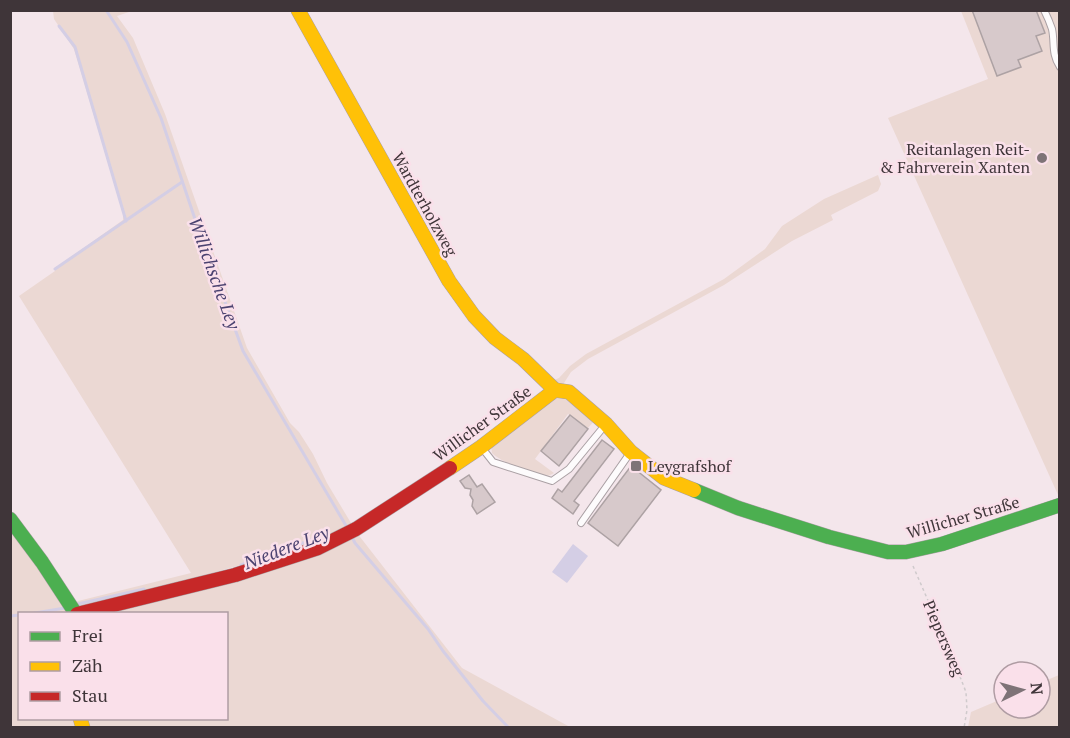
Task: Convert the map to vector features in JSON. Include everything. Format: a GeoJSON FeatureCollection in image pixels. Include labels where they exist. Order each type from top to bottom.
{"type":"FeatureCollection","features":[{"type":"Feature","properties":{"kind":"street","name":"Wardterholzweg"},"geometry":{"type":"LineString","coordinates":[[298,10],[449,281],[474,316],[495,338],[523,359],[555,390]]}},
{"type":"Feature","properties":{"kind":"street","name":"Willicher Straße"},"geometry":{"type":"LineString","coordinates":[[85,612],[235,574],[318,548],[342,537],[482,447],[555,390],[569,392],[606,424],[631,452],[664,478],[738,508],[888,552],[906,552],[942,544],[1059,505]]}},
{"type":"Feature","properties":{"kind":"street"},"geometry":{"type":"LineString","coordinates":[[10,519],[76,612]]}},
{"type":"Feature","properties":{"kind":"lane"},"geometry":{"type":"LineString","coordinates":[[1044,10],[1052,29],[1053,49],[1059,67]]}},
{"type":"Feature","properties":{"kind":"lane"},"geometry":{"type":"LineString","coordinates":[[482,447],[493,462],[552,481],[569,469],[606,424]]}},
{"type":"Feature","properties":{"kind":"lane"},"geometry":{"type":"LineString","coordinates":[[581,523],[631,452]]}},
{"type":"Feature","properties":{"kind":"path","name":"Piepersweg"},"geometry":{"type":"LineString","coordinates":[[906,552],[966,692],[968,710],[964,728]]}},
{"type":"Feature","properties":{"kind":"shaded area"},"geometry":{"type":"Polygon","coordinates":[[[53,11],[132,11],[117,16],[133,38],[165,114],[247,348],[290,423],[299,432],[313,454],[327,483],[357,533],[462,668],[570,727],[89,727],[87,720],[228,720],[228,612],[109,612],[323,542],[80,610],[75,603],[191,573],[19,296],[123,220],[123,213],[74,49],[54,19],[53,11]]]}},
{"type":"Feature","properties":{"kind":"shaded area"},"geometry":{"type":"Polygon","coordinates":[[[961,11],[1059,11],[1059,497],[888,118],[988,79],[961,11]]]}},
{"type":"Feature","properties":{"kind":"shaded area"},"geometry":{"type":"Polygon","coordinates":[[[878,175],[881,184],[878,191],[831,215],[833,220],[792,241],[724,285],[588,359],[571,372],[564,383],[565,386],[552,381],[559,378],[586,354],[724,279],[765,249],[782,226],[824,199],[878,175]]]}},
{"type":"Feature","properties":{"kind":"shaded area"},"geometry":{"type":"Polygon","coordinates":[[[558,394],[595,420],[588,428],[568,414],[535,459],[554,473],[549,476],[540,476],[522,470],[492,453],[491,445],[558,394]]]}},
{"type":"Feature","properties":{"kind":"shaded area"},"geometry":{"type":"Polygon","coordinates":[[[10,526],[66,612],[18,612],[18,720],[72,720],[75,727],[11,727],[10,526]]]}},
{"type":"Feature","properties":{"kind":"shaded area"},"geometry":{"type":"Polygon","coordinates":[[[573,544],[588,556],[567,583],[552,572],[573,544]]]}},
{"type":"Feature","properties":{"kind":"shaded area"},"geometry":{"type":"Polygon","coordinates":[[[1059,675],[1059,727],[968,727],[971,712],[992,703],[992,720],[1052,720],[1052,678],[1059,675]]]}},
{"type":"Feature","properties":{"kind":"building"},"geometry":{"type":"Polygon","coordinates":[[[972,10],[1036,10],[1045,33],[1036,36],[1042,51],[1018,60],[1021,67],[997,76],[972,10]]]}},
{"type":"Feature","properties":{"kind":"building"},"geometry":{"type":"Polygon","coordinates":[[[570,415],[588,429],[559,466],[541,451],[570,415]]]}},
{"type":"Feature","properties":{"kind":"building"},"geometry":{"type":"Polygon","coordinates":[[[602,440],[614,449],[574,501],[579,505],[573,514],[552,498],[558,489],[562,492],[602,440]]]}},
{"type":"Feature","properties":{"kind":"building"},"geometry":{"type":"Polygon","coordinates":[[[631,466],[661,490],[618,546],[588,523],[631,466]]]}},
{"type":"Feature","properties":{"kind":"building"},"geometry":{"type":"Polygon","coordinates":[[[469,475],[477,487],[482,484],[495,502],[477,514],[472,506],[471,489],[465,488],[460,481],[469,475]]]}},
{"type":"Feature","properties":{"kind":"waterway","name":"Willichsche Ley"},"geometry":{"type":"LineString","coordinates":[[106,10],[127,42],[161,118],[243,351],[348,529]]}},
{"type":"Feature","properties":{"kind":"waterway"},"geometry":{"type":"LineString","coordinates":[[59,26],[75,47],[126,221]]}},
{"type":"Feature","properties":{"kind":"waterway"},"geometry":{"type":"LineString","coordinates":[[55,269],[182,182]]}},
{"type":"Feature","properties":{"kind":"waterway","name":"Niedere Ley"},"geometry":{"type":"LineString","coordinates":[[241,565],[328,534]]}},
{"type":"Feature","properties":{"kind":"waterway","name":"Niedere Ley"},"geometry":{"type":"LineString","coordinates":[[352,537],[428,629],[483,701],[509,728]]}},
{"type":"Feature","properties":{"kind":"waterway","name":"Niedere Ley"},"geometry":{"type":"LineString","coordinates":[[78,604],[144,589]]}},
{"type":"Feature","properties":{"kind":"waterway","name":"Niedere Ley"},"geometry":{"type":"LineString","coordinates":[[41,612],[65,608]]}},
{"type":"Feature","properties":{"kind":"waterway","name":"Niedere Ley"},"geometry":{"type":"LineString","coordinates":[[10,616],[18,615]]}},
{"type":"Feature","properties":{"kind":"traffic: fast"},"geometry":{"type":"LineString","coordinates":[[694,490],[738,508],[829,537],[888,552],[906,552],[942,544],[1060,505]]}},
{"type":"Feature","properties":{"kind":"traffic: fast"},"geometry":{"type":"LineString","coordinates":[[10,519],[75,612]]}},
{"type":"Feature","properties":{"kind":"traffic: slow"},"geometry":{"type":"LineString","coordinates":[[298,10],[449,281],[474,316],[495,338],[523,359],[555,390]]}},
{"type":"Feature","properties":{"kind":"traffic: slow"},"geometry":{"type":"LineString","coordinates":[[450,468],[555,390],[569,392],[606,424],[631,452],[664,478],[694,490]]}},
{"type":"Feature","properties":{"kind":"traffic: slow"},"geometry":{"type":"LineString","coordinates":[[81,720],[83,728]]}},
{"type":"Feature","properties":{"kind":"traffic: jam"},"geometry":{"type":"LineString","coordinates":[[85,612],[235,575],[318,548],[356,529],[450,468]]}},
{"type":"Feature","properties":{"kind":"place","name":"Reitanlagen Reit- & Fahrverein Xanten"},"geometry":{"type":"Point","coordinates":[1042,158]}},
{"type":"Feature","properties":{"kind":"place","name":"Leygrafshof"},"geometry":{"type":"Point","coordinates":[636,466]}}]}
